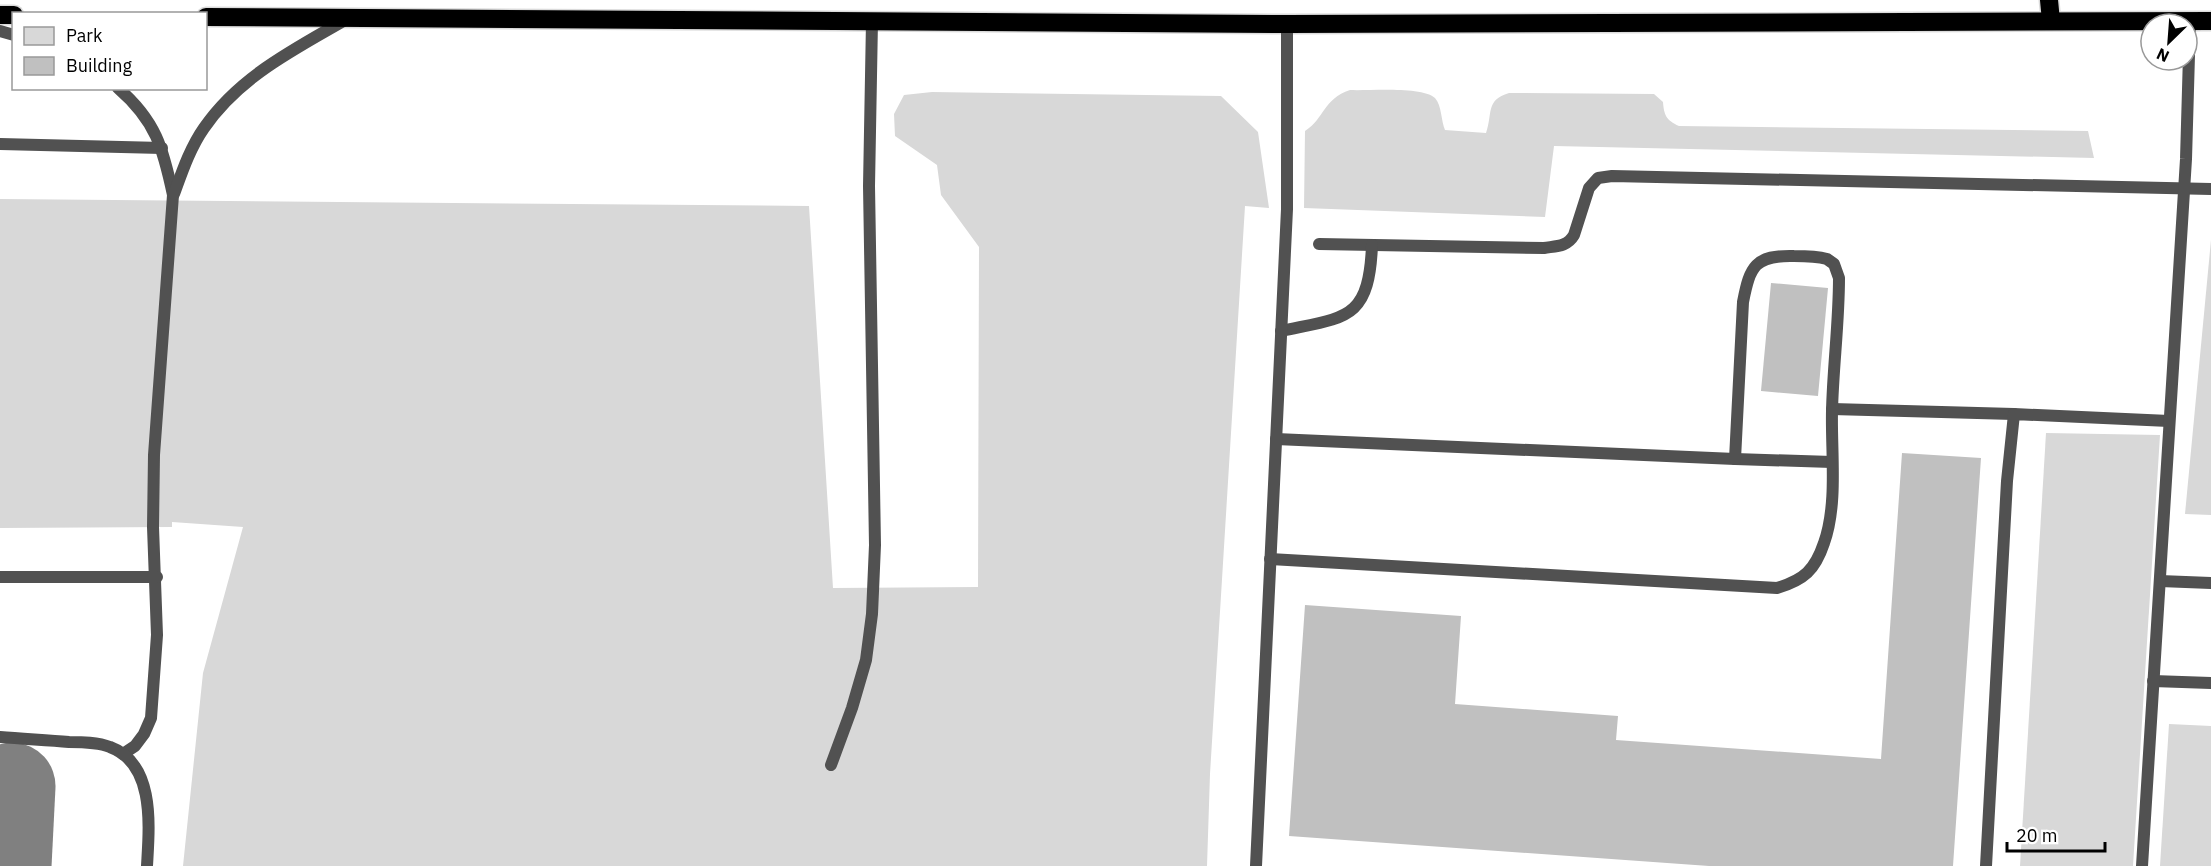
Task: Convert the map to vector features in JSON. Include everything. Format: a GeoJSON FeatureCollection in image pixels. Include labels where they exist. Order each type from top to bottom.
{"type":"FeatureCollection","features":[{"type":"Feature","properties":{"kind":"highway"},"geometry":{"type":"LineString","coordinates":[[2049,0],[2051,21]]}},
{"type":"Feature","properties":{"kind":"highway"},"geometry":{"type":"LineString","coordinates":[[207,17],[1287,24],[2139,20]]}},
{"type":"Feature","properties":{"kind":"lane"},"geometry":{"type":"LineString","coordinates":[[173,195],[203,129],[239,87],[278,58],[348,18]]}},
{"type":"Feature","properties":{"kind":"lane"},"geometry":{"type":"LineString","coordinates":[[831,765],[852,708],[866,660],[872,614],[875,545],[869,186],[872,21]]}},
{"type":"Feature","properties":{"kind":"lane"},"geometry":{"type":"LineString","coordinates":[[1256,866],[1287,209],[1287,24]]}},
{"type":"Feature","properties":{"kind":"lane"},"geometry":{"type":"LineString","coordinates":[[2142,866],[2184,189],[2188,72]]}},
{"type":"Feature","properties":{"kind":"lane"},"geometry":{"type":"LineString","coordinates":[[120,90],[136,104],[151,123],[165,154],[173,195],[154,455],[153,527],[158,635],[151,718],[140,740],[123,754]]}},
{"type":"Feature","properties":{"kind":"lane"},"geometry":{"type":"LineString","coordinates":[[0,144],[162,148]]}},
{"type":"Feature","properties":{"kind":"lane"},"geometry":{"type":"LineString","coordinates":[[1319,244],[1544,248],[1563,245],[1570,242],[1574,235],[1589,188],[1598,178],[1612,176],[2211,189]]}},
{"type":"Feature","properties":{"kind":"lane"},"geometry":{"type":"LineString","coordinates":[[1281,331],[1334,320],[1346,315],[1361,300],[1367,288],[1371,272],[1372,245]]}},
{"type":"Feature","properties":{"kind":"lane"},"geometry":{"type":"LineString","coordinates":[[1270,559],[1777,588],[1795,583],[1816,561],[1825,542],[1832,507],[1832,409],[1839,293],[1837,270],[1834,264],[1827,259],[1773,255],[1764,258],[1752,272],[1743,302],[1735,459]]}},
{"type":"Feature","properties":{"kind":"lane"},"geometry":{"type":"LineString","coordinates":[[1832,409],[2169,421]]}},
{"type":"Feature","properties":{"kind":"lane"},"geometry":{"type":"LineString","coordinates":[[1986,866],[2007,481],[2014,414]]}},
{"type":"Feature","properties":{"kind":"lane"},"geometry":{"type":"LineString","coordinates":[[1276,439],[1832,462]]}},
{"type":"Feature","properties":{"kind":"lane"},"geometry":{"type":"LineString","coordinates":[[0,577],[157,577]]}},
{"type":"Feature","properties":{"kind":"lane"},"geometry":{"type":"LineString","coordinates":[[2160,581],[2211,583]]}},
{"type":"Feature","properties":{"kind":"lane"},"geometry":{"type":"LineString","coordinates":[[2153,681],[2211,683]]}},
{"type":"Feature","properties":{"kind":"lane"},"geometry":{"type":"LineString","coordinates":[[0,737],[110,746],[123,754],[136,768],[147,796],[149,823],[147,866]]}},
{"type":"Feature","properties":{"kind":"green space"},"geometry":{"type":"Polygon","coordinates":[[[1350,90],[1407,90],[1428,94],[1437,101],[1445,130],[1486,133],[1493,104],[1501,96],[1509,93],[1654,94],[1663,102],[1668,119],[1679,126],[2088,131],[2094,158],[1554,146],[1545,217],[1304,208],[1305,131],[1312,126],[1334,98],[1350,90]]]}},
{"type":"Feature","properties":{"kind":"green space"},"geometry":{"type":"Polygon","coordinates":[[[932,92],[1221,96],[1258,132],[1269,208],[1245,206],[1210,774],[1207,866],[183,866],[203,673],[243,527],[172,522],[172,527],[0,528],[0,199],[809,206],[833,588],[978,587],[979,247],[941,195],[937,165],[895,136],[894,114],[904,95],[932,92]]]}},
{"type":"Feature","properties":{"kind":"green space"},"geometry":{"type":"Polygon","coordinates":[[[2211,240],[2211,515],[2185,514],[2211,240]]]}},
{"type":"Feature","properties":{"kind":"green space"},"geometry":{"type":"Polygon","coordinates":[[[2046,433],[2160,435],[2133,866],[2020,866],[2046,433]]]}},
{"type":"Feature","properties":{"kind":"green space"},"geometry":{"type":"Polygon","coordinates":[[[2169,724],[2211,726],[2211,866],[2160,866],[2169,724]]]}},
{"type":"Feature","properties":{"kind":"building"},"geometry":{"type":"Polygon","coordinates":[[[1771,283],[1828,288],[1818,396],[1761,391],[1771,283]]]}},
{"type":"Feature","properties":{"kind":"building"},"geometry":{"type":"Polygon","coordinates":[[[1902,453],[1981,458],[1953,866],[1709,866],[1289,836],[1305,605],[1461,616],[1455,704],[1618,716],[1616,740],[1881,759],[1902,453]]]}},
{"type":"Feature","properties":{"kind":"taxiway"},"geometry":{"type":"LineString","coordinates":[[8,866],[12,786]]}}]}
